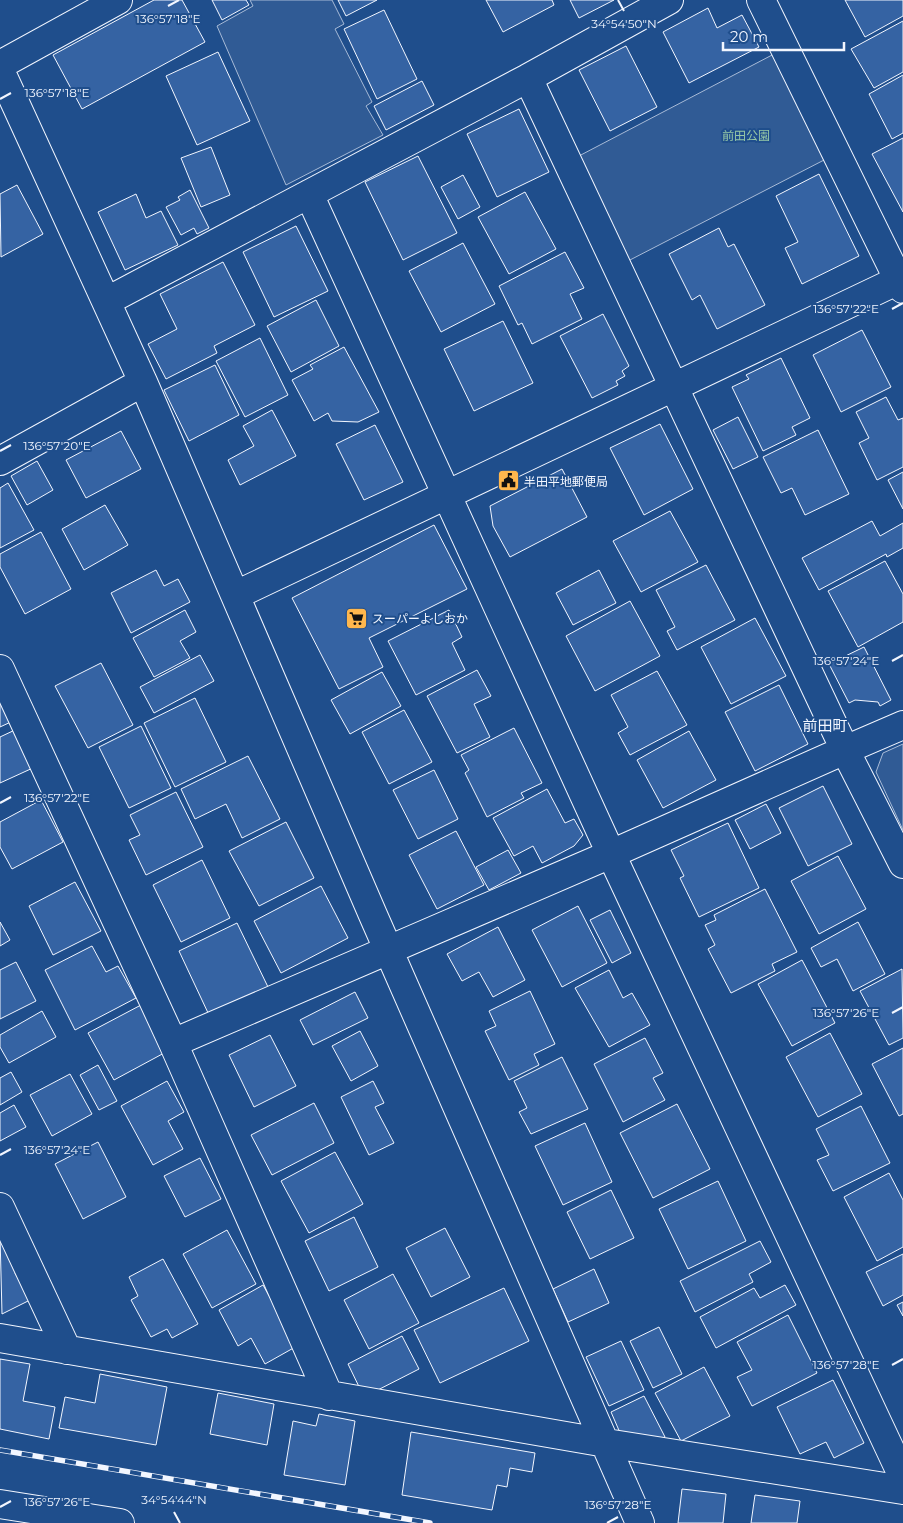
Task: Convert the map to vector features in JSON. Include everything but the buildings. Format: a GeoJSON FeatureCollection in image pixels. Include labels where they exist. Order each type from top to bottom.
{"type":"FeatureCollection","features":[{"type":"Feature","properties":{"kind":"street"},"geometry":{"type":"LineString","coordinates":[[0,65],[118,0]]}},
{"type":"Feature","properties":{"kind":"street"},"geometry":{"type":"LineString","coordinates":[[107,302],[528,78],[669,0]]}},
{"type":"Feature","properties":{"kind":"street"},"geometry":{"type":"LineString","coordinates":[[236,595],[902,282],[762,0]]}},
{"type":"Feature","properties":{"kind":"street"},"geometry":{"type":"LineString","coordinates":[[0,70],[143,382],[388,950],[640,1523]]}},
{"type":"Feature","properties":{"kind":"street"},"geometry":{"type":"LineString","coordinates":[[528,78],[676,387],[845,750],[903,864]]}},
{"type":"Feature","properties":{"kind":"street"},"geometry":{"type":"LineString","coordinates":[[309,194],[611,854],[903,1477]]}},
{"type":"Feature","properties":{"kind":"street"},"geometry":{"type":"LineString","coordinates":[[0,461],[143,382]]}},
{"type":"Feature","properties":{"kind":"street"},"geometry":{"type":"LineString","coordinates":[[0,669],[173,1043],[329,1396]]}},
{"type":"Feature","properties":{"kind":"street"},"geometry":{"type":"LineString","coordinates":[[173,1043],[611,854],[903,725]]}},
{"type":"Feature","properties":{"kind":"street"},"geometry":{"type":"LineString","coordinates":[[0,1207],[67,1350]]}},
{"type":"Feature","properties":{"kind":"street"},"geometry":{"type":"LineString","coordinates":[[0,1338],[606,1443],[903,1490]]}},
{"type":"Feature","properties":{"kind":"street"},"geometry":{"type":"LineString","coordinates":[[0,1504],[120,1523]]}},
{"type":"Feature","properties":{"kind":"shaded area"},"geometry":{"type":"Polygon","coordinates":[[[250,0],[332,0],[344,24],[335,29],[372,102],[366,106],[383,135],[286,185],[217,26],[253,6],[250,0]]]}},
{"type":"Feature","properties":{"kind":"shaded area","name":"前田公園"},"geometry":{"type":"Polygon","coordinates":[[[774,54],[826,159],[628,261],[577,157],[774,54]]]}},
{"type":"Feature","properties":{"kind":"shaded area"},"geometry":{"type":"Polygon","coordinates":[[[903,744],[903,830],[876,772],[883,753],[903,744]]]}},
{"type":"Feature","properties":{"kind":"railway"},"geometry":{"type":"LineString","coordinates":[[0,1450],[430,1523]]}},
{"type":"Feature","properties":{"kind":"place","name":"半田平地郵便局"},"geometry":{"type":"Point","coordinates":[508,481]}},
{"type":"Feature","properties":{"kind":"place","name":"スーパーよしおか"},"geometry":{"type":"Point","coordinates":[356,618]}},
{"type":"Feature","properties":{"kind":"district","name":"前田町"},"geometry":{"type":"Point","coordinates":[825,725]}}]}
